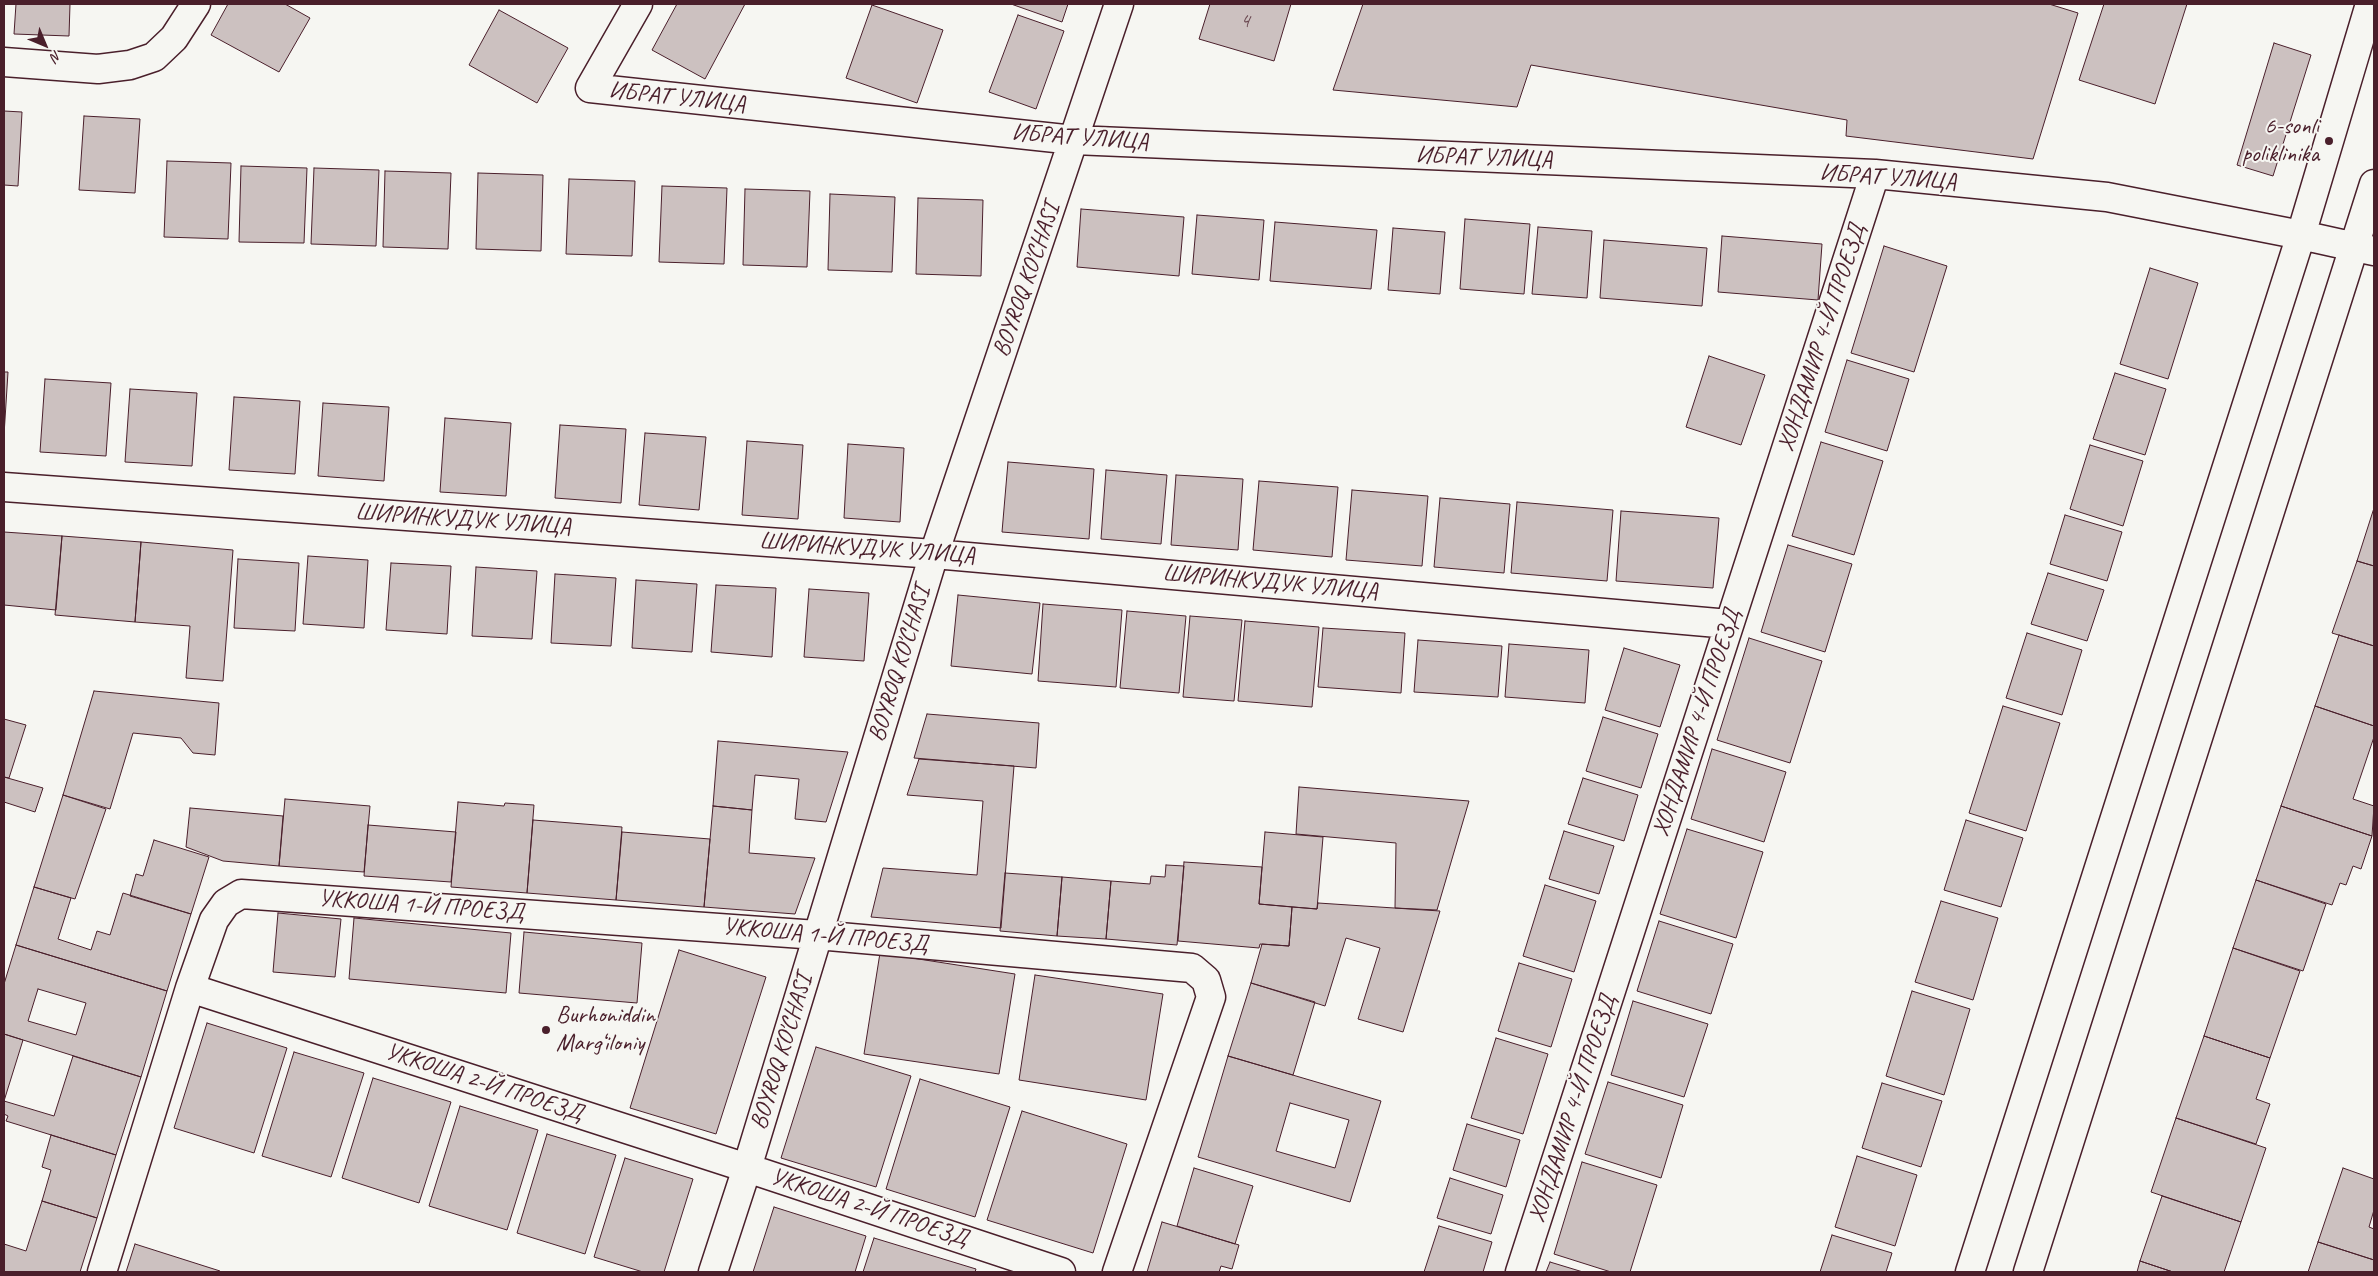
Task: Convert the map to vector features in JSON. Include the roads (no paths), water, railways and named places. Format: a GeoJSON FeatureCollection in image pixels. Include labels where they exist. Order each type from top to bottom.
{"type":"FeatureCollection","features":[{"type":"Feature","properties":{"kind":"street"},"geometry":{"type":"LineString","coordinates":[[4,62],[98,69],[130,65],[154,57],[174,38],[196,4]]}},
{"type":"Feature","properties":{"kind":"street","name":"ИБРАТ УЛИЦА"},"geometry":{"type":"LineString","coordinates":[[638,4],[590,88],[1074,140],[1875,174],[2108,197],[2364,249]]}},
{"type":"Feature","properties":{"kind":"street","name":"BOYROQ KO'CHASI"},"geometry":{"type":"LineString","coordinates":[[712,1272],[747,1168],[816,935],[934,554],[1119,4]]}},
{"type":"Feature","properties":{"kind":"street"},"geometry":{"type":"LineString","coordinates":[[1970,1272],[2301,235],[2370,4]]}},
{"type":"Feature","properties":{"kind":"street","name":"ХОНДАМИР 4-Й ПРОЕЗД"},"geometry":{"type":"LineString","coordinates":[[1520,1272],[1875,174]]}},
{"type":"Feature","properties":{"kind":"street"},"geometry":{"type":"LineString","coordinates":[[2028,1272],[2364,249],[2374,184]]}},
{"type":"Feature","properties":{"kind":"street","name":"ШИРИНКУДУК УЛИЦА"},"geometry":{"type":"LineString","coordinates":[[4,487],[934,554],[1728,624]]}},
{"type":"Feature","properties":{"kind":"street","name":"УККОША 1-Й ПРОЕЗД"},"geometry":{"type":"LineString","coordinates":[[190,988],[214,920],[226,903],[242,894],[816,935],[1192,968],[1206,980],[1210,997],[1117,1272]]}},
{"type":"Feature","properties":{"kind":"street"},"geometry":{"type":"LineString","coordinates":[[102,1272],[190,988]]}},
{"type":"Feature","properties":{"kind":"street","name":"УККОША 2-Й ПРОЕЗД"},"geometry":{"type":"LineString","coordinates":[[190,988],[747,1168],[1061,1272]]}},
{"type":"Feature","properties":{"kind":"place","name":"6-sonli poliklinika"},"geometry":{"type":"Point","coordinates":[2329,141]}},
{"type":"Feature","properties":{"kind":"place","name":"Burhoniddin Marg‘iloniy"},"geometry":{"type":"Point","coordinates":[546,1030]}}]}
